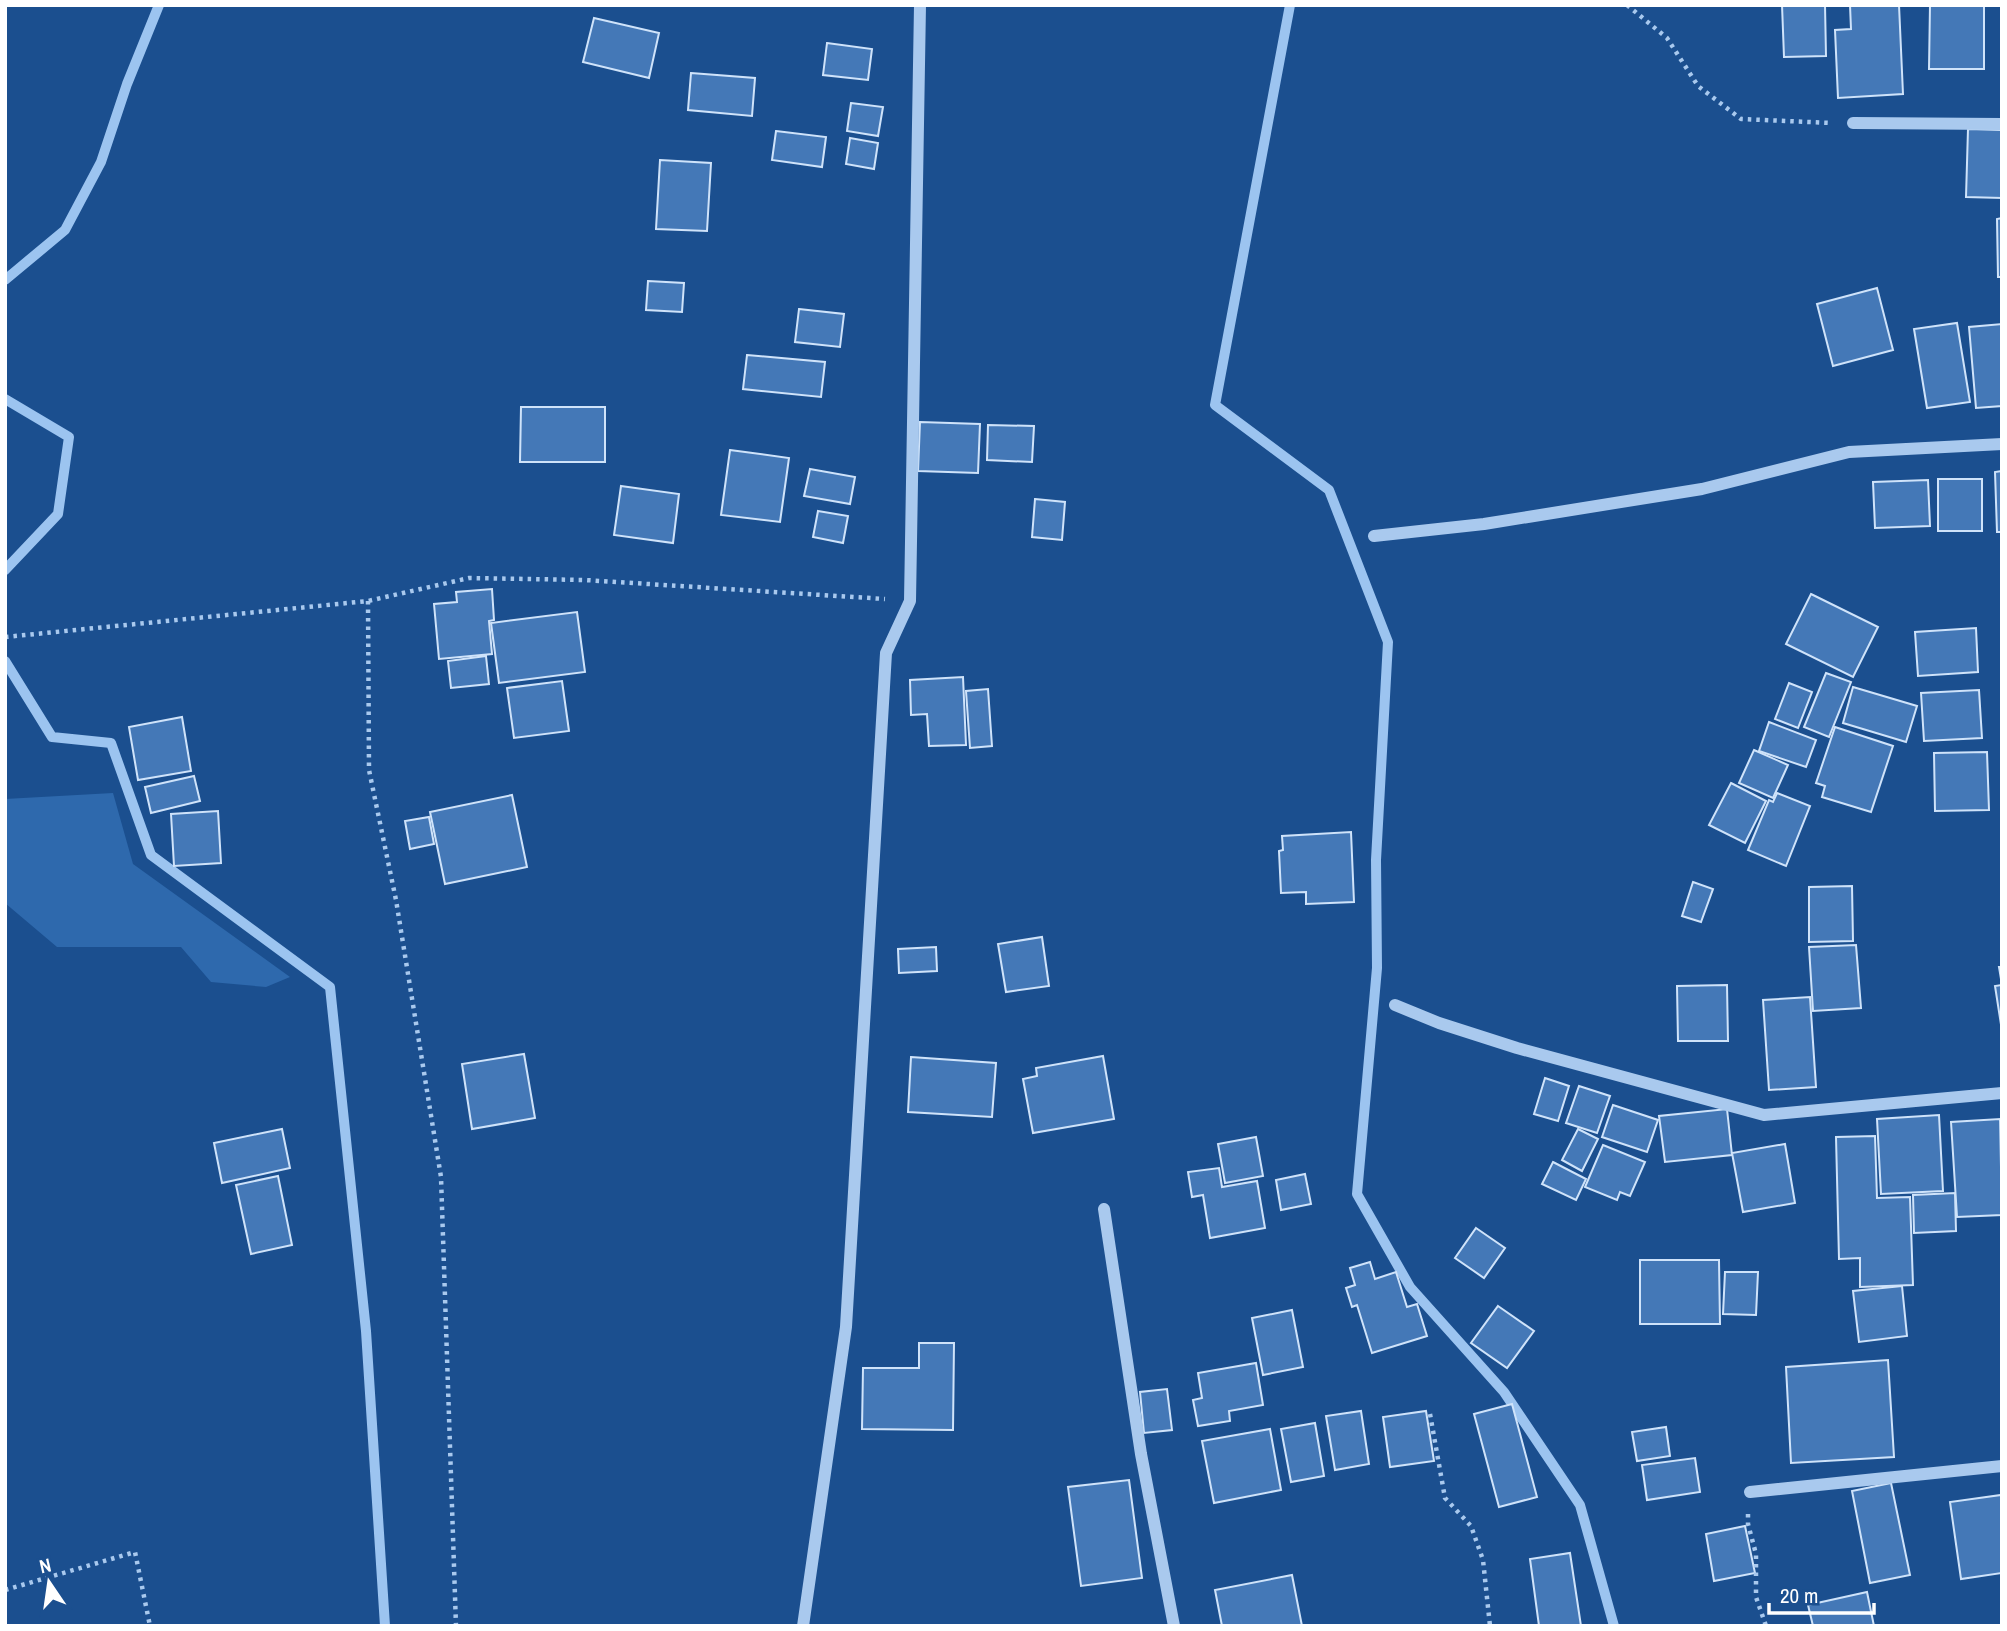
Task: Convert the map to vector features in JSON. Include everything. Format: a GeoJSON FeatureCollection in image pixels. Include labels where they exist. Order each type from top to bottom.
{"type":"FeatureCollection","features":[{"type":"Feature","properties":{"kind":"street"},"geometry":{"type":"LineString","coordinates":[[803,1626],[846,1327],[886,653],[910,601],[920,5]]}},
{"type":"Feature","properties":{"kind":"street"},"geometry":{"type":"LineString","coordinates":[[1853,123],[2002,124]]}},
{"type":"Feature","properties":{"kind":"street"},"geometry":{"type":"LineString","coordinates":[[1374,536],[1484,524],[1702,489],[1849,452],[2002,444]]}},
{"type":"Feature","properties":{"kind":"street"},"geometry":{"type":"LineString","coordinates":[[1395,1004],[1439,1023],[1517,1048],[1764,1115],[2002,1093]]}},
{"type":"Feature","properties":{"kind":"street"},"geometry":{"type":"LineString","coordinates":[[1104,1209],[1141,1454],[1174,1626]]}},
{"type":"Feature","properties":{"kind":"street"},"geometry":{"type":"LineString","coordinates":[[1750,1492],[2002,1466]]}},
{"type":"Feature","properties":{"kind":"path"},"geometry":{"type":"LineString","coordinates":[[1627,5],[1667,38],[1698,86],[1741,119],[1853,123]]}},
{"type":"Feature","properties":{"kind":"path"},"geometry":{"type":"LineString","coordinates":[[5,637],[368,601],[469,578],[585,580],[910,601]]}},
{"type":"Feature","properties":{"kind":"path"},"geometry":{"type":"LineString","coordinates":[[368,601],[369,770],[396,900],[441,1177],[456,1626]]}},
{"type":"Feature","properties":{"kind":"path"},"geometry":{"type":"LineString","coordinates":[[1430,1413],[1445,1498],[1471,1526],[1483,1560],[1490,1626]]}},
{"type":"Feature","properties":{"kind":"path"},"geometry":{"type":"LineString","coordinates":[[1750,1492],[1748,1524],[1756,1554],[1756,1597],[1766,1626]]}},
{"type":"Feature","properties":{"kind":"path"},"geometry":{"type":"LineString","coordinates":[[5,1590],[135,1552],[150,1626]]}},
{"type":"Feature","properties":{"kind":"shaded area"},"geometry":{"type":"Polygon","coordinates":[[[113,793],[133,864],[290,977],[266,987],[211,982],[181,947],[57,947],[5,903],[5,799],[113,793]]]}},
{"type":"Feature","properties":{"kind":"building"},"geometry":{"type":"Polygon","coordinates":[[[1782,5],[1825,5],[1826,56],[1784,57],[1782,5]]]}},
{"type":"Feature","properties":{"kind":"building"},"geometry":{"type":"Polygon","coordinates":[[[1850,5],[1899,5],[1903,94],[1838,98],[1835,30],[1851,29],[1850,5]]]}},
{"type":"Feature","properties":{"kind":"building"},"geometry":{"type":"Polygon","coordinates":[[[1930,5],[1984,5],[1984,69],[1929,69],[1930,5]]]}},
{"type":"Feature","properties":{"kind":"building"},"geometry":{"type":"Polygon","coordinates":[[[594,18],[659,33],[649,78],[583,62],[594,18]]]}},
{"type":"Feature","properties":{"kind":"building"},"geometry":{"type":"Polygon","coordinates":[[[827,43],[872,49],[868,80],[823,75],[827,43]]]}},
{"type":"Feature","properties":{"kind":"building"},"geometry":{"type":"Polygon","coordinates":[[[691,73],[755,78],[752,116],[688,110],[691,73]]]}},
{"type":"Feature","properties":{"kind":"building"},"geometry":{"type":"Polygon","coordinates":[[[851,103],[883,107],[878,136],[847,131],[851,103]]]}},
{"type":"Feature","properties":{"kind":"building"},"geometry":{"type":"Polygon","coordinates":[[[1968,129],[2002,130],[2002,198],[1966,197],[1968,129]]]}},
{"type":"Feature","properties":{"kind":"building"},"geometry":{"type":"Polygon","coordinates":[[[776,131],[826,137],[822,167],[772,160],[776,131]]]}},
{"type":"Feature","properties":{"kind":"building"},"geometry":{"type":"Polygon","coordinates":[[[850,138],[878,143],[874,169],[846,164],[850,138]]]}},
{"type":"Feature","properties":{"kind":"building"},"geometry":{"type":"Polygon","coordinates":[[[660,160],[711,163],[707,231],[656,229],[660,160]]]}},
{"type":"Feature","properties":{"kind":"building"},"geometry":{"type":"Polygon","coordinates":[[[2002,218],[2002,277],[1998,277],[1997,219],[2002,218]]]}},
{"type":"Feature","properties":{"kind":"building"},"geometry":{"type":"Polygon","coordinates":[[[648,281],[684,283],[682,312],[646,310],[648,281]]]}},
{"type":"Feature","properties":{"kind":"building"},"geometry":{"type":"Polygon","coordinates":[[[1877,288],[1893,350],[1833,366],[1817,304],[1877,288]]]}},
{"type":"Feature","properties":{"kind":"building"},"geometry":{"type":"Polygon","coordinates":[[[799,309],[844,314],[840,347],[795,342],[799,309]]]}},
{"type":"Feature","properties":{"kind":"building"},"geometry":{"type":"Polygon","coordinates":[[[1957,323],[1970,402],[1927,408],[1914,329],[1957,323]]]}},
{"type":"Feature","properties":{"kind":"building"},"geometry":{"type":"Polygon","coordinates":[[[2002,324],[2002,406],[1976,408],[1969,327],[2002,324]]]}},
{"type":"Feature","properties":{"kind":"building"},"geometry":{"type":"Polygon","coordinates":[[[747,355],[825,362],[821,397],[743,389],[747,355]]]}},
{"type":"Feature","properties":{"kind":"building"},"geometry":{"type":"Polygon","coordinates":[[[521,407],[605,407],[605,462],[520,462],[521,407]]]}},
{"type":"Feature","properties":{"kind":"building"},"geometry":{"type":"Polygon","coordinates":[[[920,422],[980,424],[978,473],[918,471],[920,422]]]}},
{"type":"Feature","properties":{"kind":"building"},"geometry":{"type":"Polygon","coordinates":[[[988,425],[1034,426],[1032,462],[987,460],[988,425]]]}},
{"type":"Feature","properties":{"kind":"building"},"geometry":{"type":"Polygon","coordinates":[[[730,450],[789,458],[780,522],[721,515],[730,450]]]}},
{"type":"Feature","properties":{"kind":"building"},"geometry":{"type":"Polygon","coordinates":[[[810,469],[855,477],[850,504],[804,496],[810,469]]]}},
{"type":"Feature","properties":{"kind":"building"},"geometry":{"type":"Polygon","coordinates":[[[2002,471],[2002,532],[1997,532],[1995,472],[2002,471]]]}},
{"type":"Feature","properties":{"kind":"building"},"geometry":{"type":"Polygon","coordinates":[[[1938,479],[1982,479],[1982,531],[1938,531],[1938,479]]]}},
{"type":"Feature","properties":{"kind":"building"},"geometry":{"type":"Polygon","coordinates":[[[1928,480],[1930,526],[1875,528],[1873,482],[1928,480]]]}},
{"type":"Feature","properties":{"kind":"building"},"geometry":{"type":"Polygon","coordinates":[[[621,486],[679,494],[673,543],[614,535],[621,486]]]}},
{"type":"Feature","properties":{"kind":"building"},"geometry":{"type":"Polygon","coordinates":[[[1035,499],[1065,502],[1062,540],[1032,537],[1035,499]]]}},
{"type":"Feature","properties":{"kind":"building"},"geometry":{"type":"Polygon","coordinates":[[[818,511],[848,516],[843,543],[813,537],[818,511]]]}},
{"type":"Feature","properties":{"kind":"building"},"geometry":{"type":"Polygon","coordinates":[[[492,589],[494,620],[489,621],[492,654],[439,659],[434,604],[457,602],[456,592],[492,589]]]}},
{"type":"Feature","properties":{"kind":"building"},"geometry":{"type":"Polygon","coordinates":[[[1811,594],[1878,627],[1853,677],[1786,644],[1811,594]]]}},
{"type":"Feature","properties":{"kind":"building"},"geometry":{"type":"Polygon","coordinates":[[[577,612],[585,672],[499,683],[491,623],[577,612]]]}},
{"type":"Feature","properties":{"kind":"building"},"geometry":{"type":"Polygon","coordinates":[[[1976,628],[1978,672],[1918,676],[1915,632],[1976,628]]]}},
{"type":"Feature","properties":{"kind":"building"},"geometry":{"type":"Polygon","coordinates":[[[486,656],[489,684],[451,688],[448,661],[486,656]]]}},
{"type":"Feature","properties":{"kind":"building"},"geometry":{"type":"Polygon","coordinates":[[[1826,673],[1851,682],[1829,737],[1804,727],[1826,673]]]}},
{"type":"Feature","properties":{"kind":"building"},"geometry":{"type":"Polygon","coordinates":[[[963,677],[966,745],[929,746],[927,714],[911,715],[910,680],[963,677]]]}},
{"type":"Feature","properties":{"kind":"building"},"geometry":{"type":"Polygon","coordinates":[[[562,681],[569,731],[514,738],[507,688],[562,681]]]}},
{"type":"Feature","properties":{"kind":"building"},"geometry":{"type":"Polygon","coordinates":[[[1789,683],[1812,692],[1798,728],[1775,719],[1789,683]]]}},
{"type":"Feature","properties":{"kind":"building"},"geometry":{"type":"Polygon","coordinates":[[[1853,687],[1917,706],[1906,742],[1843,723],[1853,687]]]}},
{"type":"Feature","properties":{"kind":"building"},"geometry":{"type":"Polygon","coordinates":[[[988,689],[992,746],[970,748],[966,691],[988,689]]]}},
{"type":"Feature","properties":{"kind":"building"},"geometry":{"type":"Polygon","coordinates":[[[1979,690],[1982,738],[1924,741],[1921,693],[1979,690]]]}},
{"type":"Feature","properties":{"kind":"building"},"geometry":{"type":"Polygon","coordinates":[[[182,717],[191,771],[138,780],[129,727],[182,717]]]}},
{"type":"Feature","properties":{"kind":"building"},"geometry":{"type":"Polygon","coordinates":[[[1769,722],[1816,740],[1806,767],[1759,751],[1769,722]]]}},
{"type":"Feature","properties":{"kind":"building"},"geometry":{"type":"Polygon","coordinates":[[[1835,727],[1893,746],[1871,812],[1822,797],[1825,786],[1816,783],[1835,727]]]}},
{"type":"Feature","properties":{"kind":"building"},"geometry":{"type":"Polygon","coordinates":[[[1754,750],[1788,765],[1773,798],[1739,783],[1754,750]]]}},
{"type":"Feature","properties":{"kind":"building"},"geometry":{"type":"Polygon","coordinates":[[[1987,752],[1989,810],[1935,811],[1934,753],[1987,752]]]}},
{"type":"Feature","properties":{"kind":"building"},"geometry":{"type":"Polygon","coordinates":[[[194,776],[200,801],[151,813],[145,787],[194,776]]]}},
{"type":"Feature","properties":{"kind":"building"},"geometry":{"type":"Polygon","coordinates":[[[1731,783],[1766,801],[1745,843],[1709,825],[1731,783]]]}},
{"type":"Feature","properties":{"kind":"building"},"geometry":{"type":"Polygon","coordinates":[[[1777,793],[1810,806],[1786,866],[1748,850],[1769,800],[1773,802],[1777,793]]]}},
{"type":"Feature","properties":{"kind":"building"},"geometry":{"type":"Polygon","coordinates":[[[512,795],[527,867],[445,884],[430,812],[512,795]]]}},
{"type":"Feature","properties":{"kind":"building"},"geometry":{"type":"Polygon","coordinates":[[[218,811],[221,863],[174,866],[171,814],[218,811]]]}},
{"type":"Feature","properties":{"kind":"building"},"geometry":{"type":"Polygon","coordinates":[[[429,817],[434,844],[410,849],[405,821],[429,817]]]}},
{"type":"Feature","properties":{"kind":"building"},"geometry":{"type":"Polygon","coordinates":[[[1351,832],[1354,902],[1306,904],[1306,892],[1281,893],[1279,851],[1283,850],[1282,836],[1351,832]]]}},
{"type":"Feature","properties":{"kind":"building"},"geometry":{"type":"Polygon","coordinates":[[[1693,882],[1713,889],[1701,922],[1682,916],[1693,882]]]}},
{"type":"Feature","properties":{"kind":"building"},"geometry":{"type":"Polygon","coordinates":[[[1852,886],[1853,941],[1809,942],[1809,887],[1852,886]]]}},
{"type":"Feature","properties":{"kind":"building"},"geometry":{"type":"Polygon","coordinates":[[[1042,937],[1049,986],[1006,992],[998,944],[1042,937]]]}},
{"type":"Feature","properties":{"kind":"building"},"geometry":{"type":"Polygon","coordinates":[[[1856,945],[1861,1008],[1813,1011],[1809,947],[1856,945]]]}},
{"type":"Feature","properties":{"kind":"building"},"geometry":{"type":"Polygon","coordinates":[[[936,947],[937,971],[899,973],[898,949],[936,947]]]}},
{"type":"Feature","properties":{"kind":"building"},"geometry":{"type":"Polygon","coordinates":[[[1727,985],[1728,1041],[1678,1041],[1677,986],[1727,985]]]}},
{"type":"Feature","properties":{"kind":"building"},"geometry":{"type":"Polygon","coordinates":[[[2002,985],[2002,1031],[1995,986],[2002,985]]]}},
{"type":"Feature","properties":{"kind":"building"},"geometry":{"type":"Polygon","coordinates":[[[1810,997],[1816,1087],[1769,1090],[1763,1000],[1810,997]]]}},
{"type":"Feature","properties":{"kind":"building"},"geometry":{"type":"Polygon","coordinates":[[[524,1054],[535,1118],[472,1129],[462,1064],[524,1054]]]}},
{"type":"Feature","properties":{"kind":"building"},"geometry":{"type":"Polygon","coordinates":[[[1103,1056],[1114,1119],[1033,1133],[1023,1079],[1037,1076],[1036,1068],[1103,1056]]]}},
{"type":"Feature","properties":{"kind":"building"},"geometry":{"type":"Polygon","coordinates":[[[911,1057],[996,1063],[992,1117],[908,1112],[911,1057]]]}},
{"type":"Feature","properties":{"kind":"building"},"geometry":{"type":"Polygon","coordinates":[[[1545,1078],[1569,1086],[1558,1121],[1534,1114],[1545,1078]]]}},
{"type":"Feature","properties":{"kind":"building"},"geometry":{"type":"Polygon","coordinates":[[[1579,1086],[1610,1096],[1597,1133],[1566,1123],[1579,1086]]]}},
{"type":"Feature","properties":{"kind":"building"},"geometry":{"type":"Polygon","coordinates":[[[1613,1105],[1658,1120],[1647,1152],[1602,1137],[1613,1105]]]}},
{"type":"Feature","properties":{"kind":"building"},"geometry":{"type":"Polygon","coordinates":[[[1727,1109],[1732,1155],[1665,1162],[1659,1116],[1727,1109]]]}},
{"type":"Feature","properties":{"kind":"building"},"geometry":{"type":"Polygon","coordinates":[[[1939,1115],[1943,1191],[1881,1194],[1877,1119],[1939,1115]]]}},
{"type":"Feature","properties":{"kind":"building"},"geometry":{"type":"Polygon","coordinates":[[[2000,1119],[2002,1215],[1957,1217],[1951,1122],[2000,1119]]]}},
{"type":"Feature","properties":{"kind":"building"},"geometry":{"type":"Polygon","coordinates":[[[282,1129],[290,1168],[222,1183],[214,1143],[282,1129]]]}},
{"type":"Feature","properties":{"kind":"building"},"geometry":{"type":"Polygon","coordinates":[[[1578,1129],[1598,1139],[1582,1171],[1562,1160],[1578,1129]]]}},
{"type":"Feature","properties":{"kind":"building"},"geometry":{"type":"Polygon","coordinates":[[[1875,1136],[1877,1198],[1910,1197],[1913,1285],[1860,1287],[1860,1258],[1839,1259],[1836,1137],[1875,1136]]]}},
{"type":"Feature","properties":{"kind":"building"},"geometry":{"type":"Polygon","coordinates":[[[1256,1137],[1263,1176],[1225,1183],[1218,1144],[1256,1137]]]}},
{"type":"Feature","properties":{"kind":"building"},"geometry":{"type":"Polygon","coordinates":[[[1785,1144],[1795,1203],[1743,1212],[1732,1153],[1785,1144]]]}},
{"type":"Feature","properties":{"kind":"building"},"geometry":{"type":"Polygon","coordinates":[[[1603,1145],[1645,1162],[1630,1196],[1620,1192],[1617,1200],[1585,1187],[1603,1145]]]}},
{"type":"Feature","properties":{"kind":"building"},"geometry":{"type":"Polygon","coordinates":[[[1553,1162],[1586,1179],[1576,1200],[1542,1184],[1553,1162]]]}},
{"type":"Feature","properties":{"kind":"building"},"geometry":{"type":"Polygon","coordinates":[[[1219,1168],[1222,1187],[1257,1181],[1265,1228],[1210,1238],[1203,1195],[1192,1197],[1188,1172],[1219,1168]]]}},
{"type":"Feature","properties":{"kind":"building"},"geometry":{"type":"Polygon","coordinates":[[[1305,1174],[1311,1204],[1281,1210],[1276,1180],[1305,1174]]]}},
{"type":"Feature","properties":{"kind":"building"},"geometry":{"type":"Polygon","coordinates":[[[278,1176],[292,1245],[251,1254],[236,1185],[278,1176]]]}},
{"type":"Feature","properties":{"kind":"building"},"geometry":{"type":"Polygon","coordinates":[[[1955,1193],[1956,1231],[1914,1233],[1913,1195],[1955,1193]]]}},
{"type":"Feature","properties":{"kind":"building"},"geometry":{"type":"Polygon","coordinates":[[[1476,1228],[1505,1248],[1484,1278],[1455,1258],[1476,1228]]]}},
{"type":"Feature","properties":{"kind":"building"},"geometry":{"type":"Polygon","coordinates":[[[1640,1260],[1719,1260],[1720,1324],[1640,1324],[1640,1260]]]}},
{"type":"Feature","properties":{"kind":"building"},"geometry":{"type":"Polygon","coordinates":[[[1370,1262],[1375,1279],[1396,1272],[1407,1307],[1417,1304],[1427,1336],[1372,1353],[1357,1305],[1352,1307],[1346,1288],[1355,1285],[1350,1268],[1370,1262]]]}},
{"type":"Feature","properties":{"kind":"building"},"geometry":{"type":"Polygon","coordinates":[[[1725,1272],[1758,1272],[1756,1315],[1723,1314],[1725,1272]]]}},
{"type":"Feature","properties":{"kind":"building"},"geometry":{"type":"Polygon","coordinates":[[[1902,1286],[1907,1336],[1859,1342],[1853,1291],[1902,1286]]]}},
{"type":"Feature","properties":{"kind":"building"},"geometry":{"type":"Polygon","coordinates":[[[1498,1306],[1534,1331],[1507,1368],[1471,1343],[1498,1306]]]}},
{"type":"Feature","properties":{"kind":"building"},"geometry":{"type":"Polygon","coordinates":[[[1292,1310],[1303,1367],[1263,1375],[1252,1318],[1292,1310]]]}},
{"type":"Feature","properties":{"kind":"building"},"geometry":{"type":"Polygon","coordinates":[[[919,1343],[954,1343],[953,1430],[862,1429],[863,1368],[919,1368],[919,1343]]]}},
{"type":"Feature","properties":{"kind":"building"},"geometry":{"type":"Polygon","coordinates":[[[1888,1360],[1894,1457],[1791,1463],[1786,1367],[1888,1360]]]}},
{"type":"Feature","properties":{"kind":"building"},"geometry":{"type":"Polygon","coordinates":[[[1256,1363],[1263,1405],[1229,1411],[1230,1421],[1198,1426],[1193,1400],[1202,1398],[1198,1373],[1256,1363]]]}},
{"type":"Feature","properties":{"kind":"building"},"geometry":{"type":"Polygon","coordinates":[[[1167,1389],[1172,1430],[1144,1433],[1140,1392],[1167,1389]]]}},
{"type":"Feature","properties":{"kind":"building"},"geometry":{"type":"Polygon","coordinates":[[[1512,1404],[1537,1497],[1499,1507],[1474,1414],[1512,1404]]]}},
{"type":"Feature","properties":{"kind":"building"},"geometry":{"type":"Polygon","coordinates":[[[1361,1411],[1369,1464],[1335,1470],[1326,1416],[1361,1411]]]}},
{"type":"Feature","properties":{"kind":"building"},"geometry":{"type":"Polygon","coordinates":[[[1426,1411],[1434,1461],[1390,1467],[1383,1417],[1426,1411]]]}},
{"type":"Feature","properties":{"kind":"building"},"geometry":{"type":"Polygon","coordinates":[[[1315,1423],[1324,1476],[1291,1482],[1281,1429],[1315,1423]]]}},
{"type":"Feature","properties":{"kind":"building"},"geometry":{"type":"Polygon","coordinates":[[[1666,1427],[1670,1456],[1637,1461],[1632,1432],[1666,1427]]]}},
{"type":"Feature","properties":{"kind":"building"},"geometry":{"type":"Polygon","coordinates":[[[1270,1429],[1281,1490],[1214,1503],[1202,1441],[1270,1429]]]}},
{"type":"Feature","properties":{"kind":"building"},"geometry":{"type":"Polygon","coordinates":[[[1695,1458],[1700,1492],[1647,1500],[1642,1465],[1695,1458]]]}},
{"type":"Feature","properties":{"kind":"building"},"geometry":{"type":"Polygon","coordinates":[[[1129,1480],[1142,1578],[1081,1586],[1068,1487],[1129,1480]]]}},
{"type":"Feature","properties":{"kind":"building"},"geometry":{"type":"Polygon","coordinates":[[[1891,1483],[1910,1575],[1870,1583],[1852,1491],[1891,1483]]]}},
{"type":"Feature","properties":{"kind":"building"},"geometry":{"type":"Polygon","coordinates":[[[2001,1495],[2002,1573],[1961,1579],[1950,1502],[2001,1495]]]}},
{"type":"Feature","properties":{"kind":"building"},"geometry":{"type":"Polygon","coordinates":[[[1745,1526],[1755,1573],[1714,1581],[1706,1534],[1745,1526]]]}},
{"type":"Feature","properties":{"kind":"building"},"geometry":{"type":"Polygon","coordinates":[[[1570,1553],[1581,1626],[1539,1626],[1530,1559],[1570,1553]]]}},
{"type":"Feature","properties":{"kind":"building"},"geometry":{"type":"Polygon","coordinates":[[[1292,1575],[1302,1626],[1222,1626],[1215,1590],[1292,1575]]]}},
{"type":"Feature","properties":{"kind":"building"},"geometry":{"type":"Polygon","coordinates":[[[1867,1592],[1874,1626],[1813,1626],[1808,1605],[1867,1592]]]}},
{"type":"Feature","properties":{"kind":"waterway"},"geometry":{"type":"LineString","coordinates":[[5,280],[65,230],[101,162],[127,84],[159,5]]}},
{"type":"Feature","properties":{"kind":"waterway"},"geometry":{"type":"LineString","coordinates":[[1290,5],[1215,405],[1329,490],[1388,642],[1376,860],[1377,968],[1357,1194],[1410,1287],[1504,1392],[1580,1505],[1614,1626]]}},
{"type":"Feature","properties":{"kind":"waterway"},"geometry":{"type":"LineString","coordinates":[[5,399],[69,437],[58,514],[5,570]]}},
{"type":"Feature","properties":{"kind":"waterway"},"geometry":{"type":"LineString","coordinates":[[5,661],[52,737],[111,743],[151,855],[330,987],[366,1331],[385,1626]]}}]}
